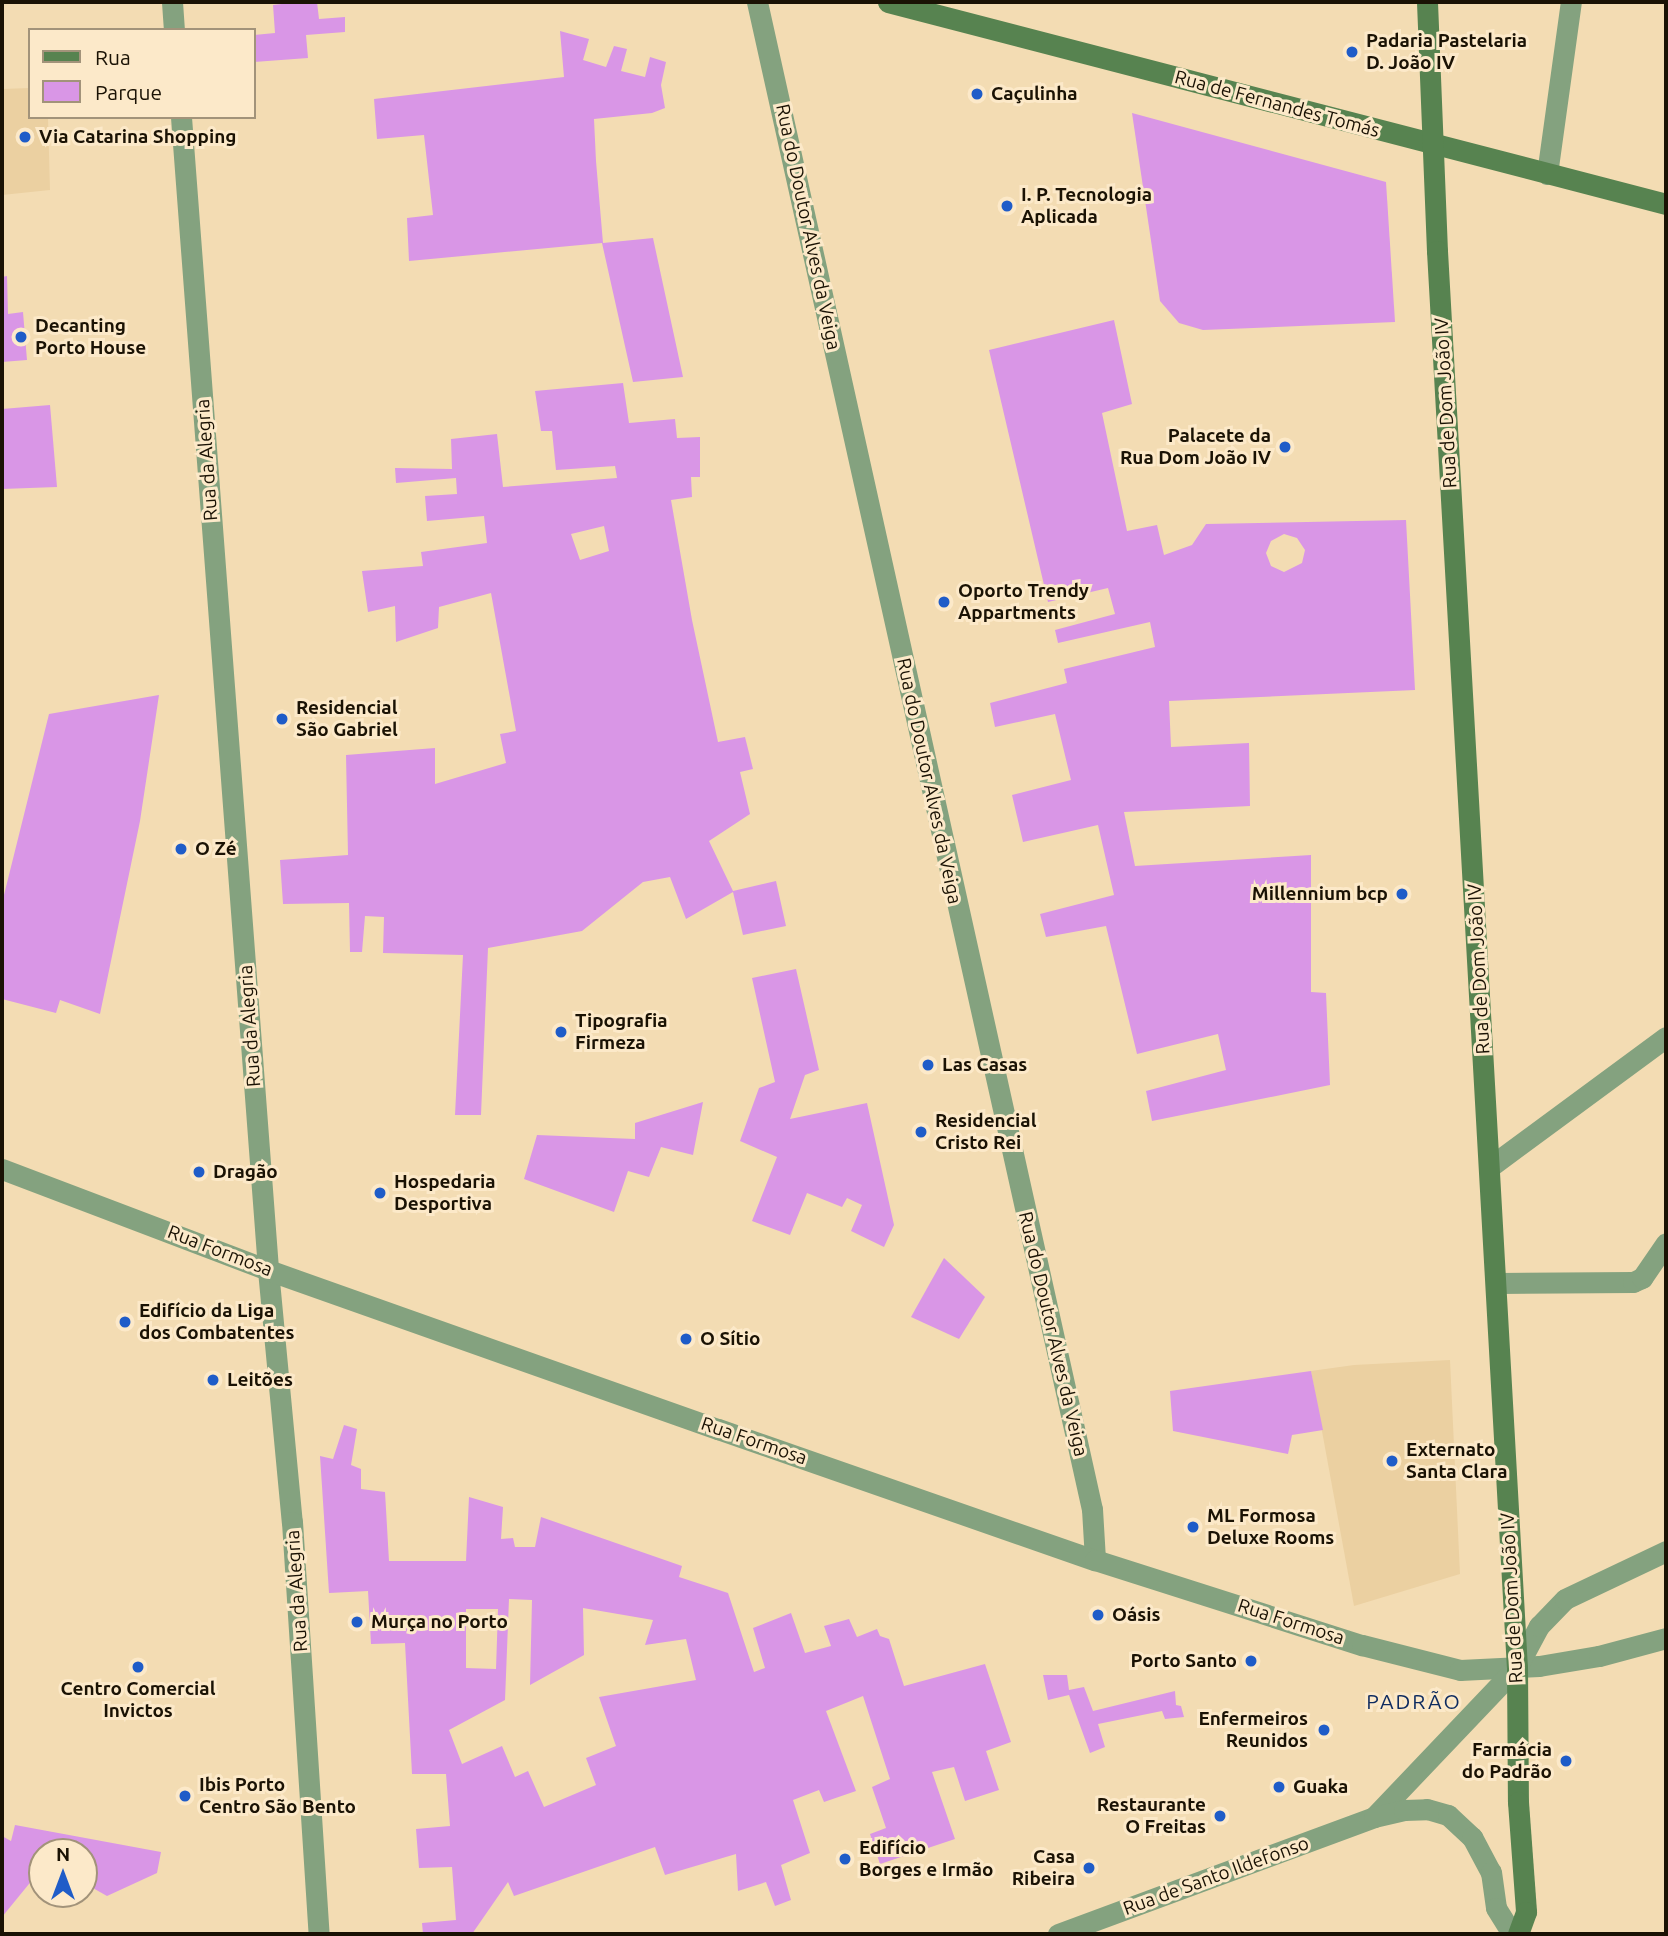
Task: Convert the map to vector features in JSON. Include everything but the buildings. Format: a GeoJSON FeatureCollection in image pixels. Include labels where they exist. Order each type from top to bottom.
{"type":"FeatureCollection","features":[{"type":"Feature","properties":{"kind":"main road","name":"Rua de Fernandes Tomás"},"geometry":{"type":"LineString","coordinates":[[888,2],[1666,204]]}},
{"type":"Feature","properties":{"kind":"main road","name":"Rua de Dom João IV"},"geometry":{"type":"LineString","coordinates":[[1427,2],[1435,145],[1437,251],[1491,1166],[1508,1538],[1517,1667],[1518,1802],[1526,1912],[1515,1934]]}},
{"type":"Feature","properties":{"kind":"street"},"geometry":{"type":"LineString","coordinates":[[172,2],[174,28]]}},
{"type":"Feature","properties":{"kind":"street","name":"Rua do Doutor Alves da Veiga"},"geometry":{"type":"LineString","coordinates":[[757,2],[1092,1509],[1095,1560]]}},
{"type":"Feature","properties":{"kind":"street"},"geometry":{"type":"LineString","coordinates":[[1547,174],[1571,2]]}},
{"type":"Feature","properties":{"kind":"street","name":"Rua da Alegria"},"geometry":{"type":"LineString","coordinates":[[181,119],[268,1270],[295,1563],[319,1934]]}},
{"type":"Feature","properties":{"kind":"street"},"geometry":{"type":"LineString","coordinates":[[1491,1166],[1666,1037]]}},
{"type":"Feature","properties":{"kind":"street","name":"Rua Formosa"},"geometry":{"type":"LineString","coordinates":[[2,1169],[268,1270],[1095,1560],[1362,1645],[1460,1670],[1517,1667],[1599,1656],[1666,1638]]}},
{"type":"Feature","properties":{"kind":"street"},"geometry":{"type":"LineString","coordinates":[[1497,1283],[1633,1282],[1642,1278],[1666,1243]]}},
{"type":"Feature","properties":{"kind":"street"},"geometry":{"type":"LineString","coordinates":[[1374,1817],[1517,1667],[1539,1626],[1564,1599],[1666,1551]]}},
{"type":"Feature","properties":{"kind":"street","name":"Rua de Santo Ildefonso"},"geometry":{"type":"LineString","coordinates":[[1058,1934],[1374,1817],[1404,1810],[1427,1809],[1448,1815],[1472,1837],[1491,1872],[1496,1909],[1515,1934]]}},
{"type":"Feature","properties":{"kind":"shaded area","name":"Via Catarina Shopping"},"geometry":{"type":"Polygon","coordinates":[[[28,88],[28,119],[48,119],[50,190],[2,195],[2,89],[28,88]]]}},
{"type":"Feature","properties":{"kind":"shaded area","name":"Externato Santa Clara"},"geometry":{"type":"Polygon","coordinates":[[[1450,1360],[1460,1574],[1354,1606],[1311,1371],[1354,1365],[1450,1360]]]}},
{"type":"Feature","properties":{"kind":"green space"},"geometry":{"type":"Polygon","coordinates":[[[317,2],[319,19],[345,17],[345,32],[306,35],[308,58],[256,62],[256,35],[275,33],[273,5],[317,2]]]}},
{"type":"Feature","properties":{"kind":"green space"},"geometry":{"type":"Polygon","coordinates":[[[560,31],[589,39],[583,60],[606,67],[614,46],[627,49],[621,71],[645,77],[650,57],[666,62],[661,85],[665,108],[652,113],[594,119],[596,161],[603,243],[653,238],[683,377],[633,382],[602,243],[409,261],[407,218],[433,215],[424,135],[377,139],[374,99],[564,77],[560,31]]]}},
{"type":"Feature","properties":{"kind":"green space"},"geometry":{"type":"Polygon","coordinates":[[[1132,113],[1386,182],[1395,322],[1203,330],[1179,323],[1160,301],[1132,113]]]}},
{"type":"Feature","properties":{"kind":"green space"},"geometry":{"type":"Polygon","coordinates":[[[7,276],[8,314],[23,312],[27,360],[2,362],[2,277],[7,276]]]}},
{"type":"Feature","properties":{"kind":"green space"},"geometry":{"type":"Polygon","coordinates":[[[1114,320],[1132,404],[1102,413],[1127,531],[1157,525],[1164,555],[1192,545],[1206,524],[1406,520],[1415,690],[1169,701],[1171,747],[1249,743],[1250,806],[1124,812],[1135,866],[1311,855],[1311,992],[1326,993],[1330,1085],[1152,1121],[1146,1091],[1226,1070],[1218,1034],[1137,1054],[1106,926],[1046,937],[1040,914],[1114,895],[1098,825],[1023,842],[1012,795],[1071,780],[1055,714],[995,727],[990,703],[1067,683],[1064,669],[1155,647],[1150,622],[1058,643],[1055,630],[1115,614],[1108,588],[1048,602],[989,350],[1114,320]],[[1284,534],[1271,541],[1266,553],[1271,566],[1284,572],[1302,563],[1305,550],[1297,538],[1284,534]]]}},
{"type":"Feature","properties":{"kind":"green space"},"geometry":{"type":"Polygon","coordinates":[[[623,383],[629,423],[675,419],[677,438],[700,437],[700,477],[691,477],[692,497],[671,500],[692,620],[718,742],[745,737],[753,769],[740,772],[750,814],[709,841],[733,891],[776,881],[786,926],[743,935],[733,892],[686,919],[670,877],[643,882],[582,931],[488,948],[481,1115],[455,1115],[463,955],[383,953],[384,917],[365,916],[362,952],[350,952],[349,903],[283,904],[280,860],[348,855],[346,755],[435,748],[435,784],[506,763],[500,734],[516,731],[491,593],[439,607],[438,628],[396,642],[395,606],[368,612],[362,571],[423,566],[421,552],[487,543],[484,516],[427,521],[425,496],[457,494],[456,478],[396,483],[395,468],[452,469],[451,439],[497,434],[503,487],[617,478],[615,466],[556,470],[552,431],[541,431],[535,391],[623,383]],[[604,526],[571,534],[580,560],[609,551],[604,526]]]}},
{"type":"Feature","properties":{"kind":"green space"},"geometry":{"type":"Polygon","coordinates":[[[50,405],[57,487],[2,489],[2,409],[50,405]]]}},
{"type":"Feature","properties":{"kind":"green space"},"geometry":{"type":"Polygon","coordinates":[[[159,695],[140,821],[100,1014],[60,1000],[56,1013],[2,999],[2,903],[49,714],[159,695]]]}},
{"type":"Feature","properties":{"kind":"green space"},"geometry":{"type":"Polygon","coordinates":[[[796,969],[819,1070],[805,1075],[790,1119],[867,1103],[894,1225],[884,1247],[851,1231],[862,1205],[847,1198],[842,1207],[807,1193],[790,1235],[752,1221],[777,1157],[740,1141],[759,1088],[775,1082],[752,978],[796,969]]]}},
{"type":"Feature","properties":{"kind":"green space"},"geometry":{"type":"Polygon","coordinates":[[[703,1102],[693,1155],[661,1147],[649,1177],[628,1171],[614,1212],[524,1179],[537,1135],[635,1139],[635,1123],[703,1102]]]}},
{"type":"Feature","properties":{"kind":"green space"},"geometry":{"type":"Polygon","coordinates":[[[944,1258],[985,1297],[959,1339],[911,1317],[944,1258]]]}},
{"type":"Feature","properties":{"kind":"green space"},"geometry":{"type":"Polygon","coordinates":[[[1311,1371],[1323,1430],[1292,1435],[1288,1454],[1173,1431],[1170,1391],[1311,1371]]]}},
{"type":"Feature","properties":{"kind":"green space"},"geometry":{"type":"Polygon","coordinates":[[[344,1425],[357,1429],[351,1465],[361,1469],[361,1489],[385,1492],[389,1561],[466,1561],[469,1497],[503,1507],[501,1539],[513,1538],[515,1547],[535,1547],[541,1517],[682,1566],[679,1577],[728,1593],[754,1672],[765,1668],[753,1628],[791,1613],[805,1653],[831,1646],[824,1626],[849,1619],[857,1637],[877,1629],[880,1636],[889,1639],[904,1686],[985,1664],[1011,1742],[986,1751],[999,1790],[965,1801],[954,1767],[932,1772],[955,1839],[880,1864],[870,1834],[886,1828],[872,1787],[890,1779],[863,1696],[826,1711],[856,1791],[824,1802],[819,1790],[793,1800],[810,1853],[781,1865],[791,1900],[775,1906],[766,1882],[738,1891],[736,1854],[665,1875],[655,1847],[514,1896],[508,1882],[472,1934],[423,1934],[422,1923],[456,1920],[452,1867],[419,1868],[416,1829],[450,1826],[446,1774],[412,1774],[405,1643],[371,1644],[368,1591],[329,1593],[320,1456],[333,1459],[344,1425]],[[509,1599],[505,1700],[449,1730],[462,1764],[502,1746],[515,1777],[528,1771],[544,1807],[596,1785],[586,1758],[616,1746],[599,1697],[696,1680],[686,1639],[645,1645],[653,1620],[583,1608],[584,1655],[530,1685],[532,1600],[509,1599]],[[466,1609],[466,1668],[496,1669],[498,1609],[466,1609]]]}},
{"type":"Feature","properties":{"kind":"green space"},"geometry":{"type":"Polygon","coordinates":[[[1043,1675],[1067,1675],[1069,1690],[1084,1687],[1093,1711],[1175,1691],[1176,1705],[1181,1706],[1184,1717],[1165,1719],[1162,1711],[1098,1724],[1105,1747],[1090,1753],[1069,1695],[1048,1700],[1043,1675]]]}},
{"type":"Feature","properties":{"kind":"green space"},"geometry":{"type":"Polygon","coordinates":[[[15,1825],[85,1838],[28,1838],[28,1885],[2,1917],[2,1836],[11,1841],[15,1825]]]}},
{"type":"Feature","properties":{"kind":"green space"},"geometry":{"type":"Polygon","coordinates":[[[98,1840],[161,1852],[157,1873],[107,1896],[98,1891],[98,1840]]]}},
{"type":"Feature","properties":{"kind":"place","name":"Padaria Pastelaria D. João IV"},"geometry":{"type":"Point","coordinates":[1352,52]}},
{"type":"Feature","properties":{"kind":"place","name":"Caçulinha"},"geometry":{"type":"Point","coordinates":[977,94]}},
{"type":"Feature","properties":{"kind":"place","name":"Via Catarina Shopping"},"geometry":{"type":"Point","coordinates":[25,137]}},
{"type":"Feature","properties":{"kind":"place","name":"I. P. Tecnologia Aplicada"},"geometry":{"type":"Point","coordinates":[1007,206]}},
{"type":"Feature","properties":{"kind":"place","name":"Decanting Porto House"},"geometry":{"type":"Point","coordinates":[21,337]}},
{"type":"Feature","properties":{"kind":"place","name":"Palacete da Rua Dom João IV"},"geometry":{"type":"Point","coordinates":[1285,447]}},
{"type":"Feature","properties":{"kind":"place","name":"Oporto Trendy Appartments"},"geometry":{"type":"Point","coordinates":[944,602]}},
{"type":"Feature","properties":{"kind":"place","name":"Residencial São Gabriel"},"geometry":{"type":"Point","coordinates":[282,719]}},
{"type":"Feature","properties":{"kind":"place","name":"O Zé"},"geometry":{"type":"Point","coordinates":[181,849]}},
{"type":"Feature","properties":{"kind":"place","name":"Millennium bcp"},"geometry":{"type":"Point","coordinates":[1402,894]}},
{"type":"Feature","properties":{"kind":"place","name":"Tipografia Firmeza"},"geometry":{"type":"Point","coordinates":[561,1032]}},
{"type":"Feature","properties":{"kind":"place","name":"Las Casas"},"geometry":{"type":"Point","coordinates":[928,1065]}},
{"type":"Feature","properties":{"kind":"place","name":"Residencial Cristo Rei"},"geometry":{"type":"Point","coordinates":[921,1132]}},
{"type":"Feature","properties":{"kind":"place","name":"Dragão"},"geometry":{"type":"Point","coordinates":[199,1172]}},
{"type":"Feature","properties":{"kind":"place","name":"Hospedaria Desportiva"},"geometry":{"type":"Point","coordinates":[380,1193]}},
{"type":"Feature","properties":{"kind":"place","name":"Edifício da Liga dos Combatentes"},"geometry":{"type":"Point","coordinates":[125,1322]}},
{"type":"Feature","properties":{"kind":"place","name":"O Sítio"},"geometry":{"type":"Point","coordinates":[686,1339]}},
{"type":"Feature","properties":{"kind":"place","name":"Leitões"},"geometry":{"type":"Point","coordinates":[213,1380]}},
{"type":"Feature","properties":{"kind":"place","name":"Externato Santa Clara"},"geometry":{"type":"Point","coordinates":[1392,1461]}},
{"type":"Feature","properties":{"kind":"place","name":"ML Formosa Deluxe Rooms"},"geometry":{"type":"Point","coordinates":[1193,1527]}},
{"type":"Feature","properties":{"kind":"place","name":"Oásis"},"geometry":{"type":"Point","coordinates":[1098,1615]}},
{"type":"Feature","properties":{"kind":"place","name":"Murça no Porto"},"geometry":{"type":"Point","coordinates":[357,1622]}},
{"type":"Feature","properties":{"kind":"place","name":"Porto Santo"},"geometry":{"type":"Point","coordinates":[1251,1661]}},
{"type":"Feature","properties":{"kind":"place","name":"Centro Comercial Invictos"},"geometry":{"type":"Point","coordinates":[138,1667]}},
{"type":"Feature","properties":{"kind":"place","name":"Enfermeiros Reunidos"},"geometry":{"type":"Point","coordinates":[1324,1730]}},
{"type":"Feature","properties":{"kind":"place","name":"Farmácia do Padrão"},"geometry":{"type":"Point","coordinates":[1566,1761]}},
{"type":"Feature","properties":{"kind":"place","name":"Guaka"},"geometry":{"type":"Point","coordinates":[1279,1787]}},
{"type":"Feature","properties":{"kind":"place","name":"Ibis Porto Centro São Bento"},"geometry":{"type":"Point","coordinates":[185,1796]}},
{"type":"Feature","properties":{"kind":"place","name":"Restaurante O Freitas"},"geometry":{"type":"Point","coordinates":[1220,1816]}},
{"type":"Feature","properties":{"kind":"place","name":"Edifício Borges e Irmão"},"geometry":{"type":"Point","coordinates":[845,1859]}},
{"type":"Feature","properties":{"kind":"place","name":"Casa Ribeira"},"geometry":{"type":"Point","coordinates":[1089,1868]}},
{"type":"Feature","properties":{"kind":"district","name":"PADRÃO"},"geometry":{"type":"Point","coordinates":[1414,1701]}}]}
